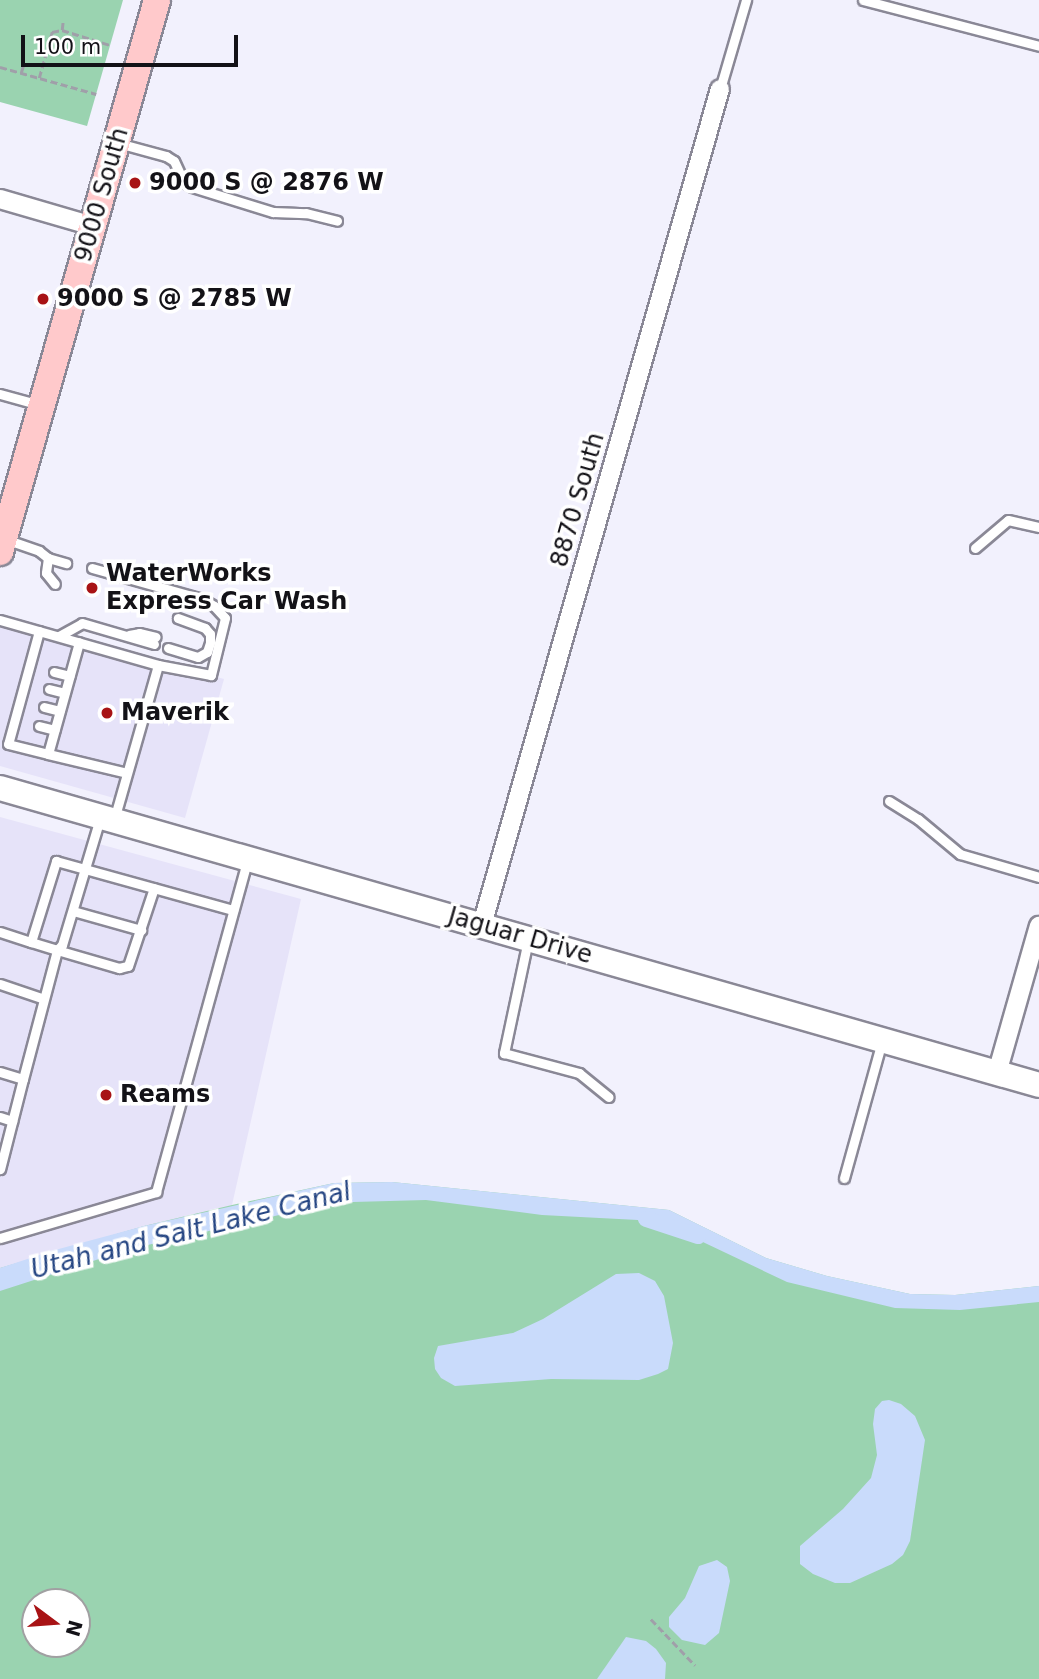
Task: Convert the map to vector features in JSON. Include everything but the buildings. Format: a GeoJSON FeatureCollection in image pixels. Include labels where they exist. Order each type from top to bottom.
{"type":"FeatureCollection","features":[{"type":"Feature","properties":{"kind":"main road","name":"9000 South"},"geometry":{"type":"LineString","coordinates":[[2,545],[157,0]]}},
{"type":"Feature","properties":{"kind":"main road","name":"Jaguar Drive"},"geometry":{"type":"LineString","coordinates":[[0,788],[1039,1085]]}},
{"type":"Feature","properties":{"kind":"street","name":"8870 South"},"geometry":{"type":"LineString","coordinates":[[482,925],[720,89]]}},
{"type":"Feature","properties":{"kind":"street"},"geometry":{"type":"LineString","coordinates":[[0,199],[93,226]]}},
{"type":"Feature","properties":{"kind":"street"},"geometry":{"type":"LineString","coordinates":[[997,1073],[1039,926]]}},
{"type":"Feature","properties":{"kind":"lane"},"geometry":{"type":"LineString","coordinates":[[720,89],[746,0]]}},
{"type":"Feature","properties":{"kind":"lane"},"geometry":{"type":"LineString","coordinates":[[863,0],[1039,46]]}},
{"type":"Feature","properties":{"kind":"lane"},"geometry":{"type":"LineString","coordinates":[[116,143],[166,156],[174,161],[184,182],[192,187],[273,212],[306,213],[337,221]]}},
{"type":"Feature","properties":{"kind":"lane"},"geometry":{"type":"LineString","coordinates":[[0,394],[41,406]]}},
{"type":"Feature","properties":{"kind":"lane"},"geometry":{"type":"LineString","coordinates":[[975,548],[1008,520],[1039,527]]}},
{"type":"Feature","properties":{"kind":"lane"},"geometry":{"type":"LineString","coordinates":[[2,545],[39,551],[48,558],[66,563]]}},
{"type":"Feature","properties":{"kind":"lane"},"geometry":{"type":"LineString","coordinates":[[48,558],[46,573],[55,584]]}},
{"type":"Feature","properties":{"kind":"lane"},"geometry":{"type":"LineString","coordinates":[[0,620],[158,665],[211,675],[225,618],[214,606],[202,600],[92,568]]}},
{"type":"Feature","properties":{"kind":"lane"},"geometry":{"type":"LineString","coordinates":[[168,647],[198,657],[207,652],[211,643],[210,634],[205,628],[178,618]]}},
{"type":"Feature","properties":{"kind":"lane"},"geometry":{"type":"LineString","coordinates":[[59,636],[82,624],[154,644]]}},
{"type":"Feature","properties":{"kind":"lane"},"geometry":{"type":"LineString","coordinates":[[39,631],[34,667],[19,721],[8,744],[127,774]]}},
{"type":"Feature","properties":{"kind":"lane"},"geometry":{"type":"LineString","coordinates":[[48,754],[79,642]]}},
{"type":"Feature","properties":{"kind":"lane"},"geometry":{"type":"LineString","coordinates":[[0,1168],[57,950],[62,945],[86,869],[127,774],[158,665]]}},
{"type":"Feature","properties":{"kind":"lane"},"geometry":{"type":"LineString","coordinates":[[54,672],[70,676]]}},
{"type":"Feature","properties":{"kind":"lane"},"geometry":{"type":"LineString","coordinates":[[50,689],[65,693]]}},
{"type":"Feature","properties":{"kind":"lane"},"geometry":{"type":"LineString","coordinates":[[44,707],[60,711]]}},
{"type":"Feature","properties":{"kind":"lane"},"geometry":{"type":"LineString","coordinates":[[39,726],[55,730]]}},
{"type":"Feature","properties":{"kind":"lane"},"geometry":{"type":"LineString","coordinates":[[890,801],[960,854],[1039,877]]}},
{"type":"Feature","properties":{"kind":"lane"},"geometry":{"type":"LineString","coordinates":[[0,1238],[156,1192],[248,858]]}},
{"type":"Feature","properties":{"kind":"lane"},"geometry":{"type":"LineString","coordinates":[[31,942],[57,861],[233,910]]}},
{"type":"Feature","properties":{"kind":"lane"},"geometry":{"type":"LineString","coordinates":[[0,932],[119,968],[128,966],[154,888]]}},
{"type":"Feature","properties":{"kind":"lane"},"geometry":{"type":"LineString","coordinates":[[73,911],[141,930]]}},
{"type":"Feature","properties":{"kind":"lane"},"geometry":{"type":"LineString","coordinates":[[529,938],[504,1053],[579,1073],[609,1097]]}},
{"type":"Feature","properties":{"kind":"lane"},"geometry":{"type":"LineString","coordinates":[[0,984],[44,999]]}},
{"type":"Feature","properties":{"kind":"lane"},"geometry":{"type":"LineString","coordinates":[[844,1178],[882,1040]]}},
{"type":"Feature","properties":{"kind":"lane"},"geometry":{"type":"LineString","coordinates":[[0,1072],[23,1079]]}},
{"type":"Feature","properties":{"kind":"lane"},"geometry":{"type":"LineString","coordinates":[[0,1117],[12,1121]]}},
{"type":"Feature","properties":{"kind":"path"},"geometry":{"type":"LineString","coordinates":[[62,30],[63,21]]}},
{"type":"Feature","properties":{"kind":"path"},"geometry":{"type":"LineString","coordinates":[[46,30],[62,30],[110,45]]}},
{"type":"Feature","properties":{"kind":"path"},"geometry":{"type":"LineString","coordinates":[[40,78],[52,32]]}},
{"type":"Feature","properties":{"kind":"path"},"geometry":{"type":"LineString","coordinates":[[21,73],[23,63]]}},
{"type":"Feature","properties":{"kind":"path"},"geometry":{"type":"LineString","coordinates":[[0,67],[96,94]]}},
{"type":"Feature","properties":{"kind":"path"},"geometry":{"type":"LineString","coordinates":[[651,1619],[695,1665]]}},
{"type":"Feature","properties":{"kind":"shaded area"},"geometry":{"type":"Polygon","coordinates":[[[0,616],[224,679],[185,818],[0,766],[0,616]]]}},
{"type":"Feature","properties":{"kind":"shaded area"},"geometry":{"type":"Polygon","coordinates":[[[0,817],[301,899],[232,1205],[0,1281],[0,817]]]}},
{"type":"Feature","properties":{"kind":"green space"},"geometry":{"type":"Polygon","coordinates":[[[0,0],[123,0],[87,126],[0,102],[0,0]]]}},
{"type":"Feature","properties":{"kind":"green space"},"geometry":{"type":"Polygon","coordinates":[[[392,1182],[669,1210],[766,1258],[827,1276],[910,1294],[955,1295],[1039,1286],[1039,1679],[0,1679],[0,1268],[144,1226],[334,1183],[392,1182]]]}},
{"type":"Feature","properties":{"kind":"water"},"geometry":{"type":"Polygon","coordinates":[[[392,1182],[669,1210],[766,1258],[827,1276],[910,1294],[955,1295],[1039,1286],[1039,1302],[960,1310],[895,1308],[787,1282],[667,1225],[638,1220],[542,1215],[426,1200],[353,1202],[301,1210],[130,1249],[0,1291],[0,1268],[55,1250],[144,1226],[334,1183],[392,1182]]]}},
{"type":"Feature","properties":{"kind":"water"},"geometry":{"type":"Polygon","coordinates":[[[639,1273],[655,1281],[664,1296],[673,1343],[668,1369],[658,1374],[639,1380],[551,1379],[455,1386],[441,1378],[435,1369],[434,1358],[438,1346],[513,1333],[543,1319],[616,1274],[639,1273]]]}},
{"type":"Feature","properties":{"kind":"water"},"geometry":{"type":"Polygon","coordinates":[[[882,1401],[901,1404],[915,1416],[925,1440],[910,1541],[903,1555],[892,1564],[850,1583],[835,1583],[813,1574],[800,1564],[800,1546],[843,1509],[871,1478],[877,1455],[873,1424],[875,1409],[882,1401]]]}},
{"type":"Feature","properties":{"kind":"water"},"geometry":{"type":"Polygon","coordinates":[[[717,1560],[727,1567],[730,1581],[719,1633],[705,1645],[682,1640],[669,1627],[669,1617],[685,1598],[699,1566],[717,1560]]]}},
{"type":"Feature","properties":{"kind":"water"},"geometry":{"type":"Polygon","coordinates":[[[626,1637],[646,1641],[656,1649],[666,1663],[665,1679],[597,1679],[626,1637]]]}},
{"type":"Feature","properties":{"kind":"waterway","name":"Utah and Salt Lake Canal"},"geometry":{"type":"LineString","coordinates":[[646,1219],[698,1236]]}},
{"type":"Feature","properties":{"kind":"place","name":"9000 S @ 2876 W"},"geometry":{"type":"Point","coordinates":[135,183]}},
{"type":"Feature","properties":{"kind":"place","name":"9000 S @ 2785 W"},"geometry":{"type":"Point","coordinates":[43,299]}},
{"type":"Feature","properties":{"kind":"place","name":"WaterWorks Express Car Wash"},"geometry":{"type":"Point","coordinates":[92,588]}},
{"type":"Feature","properties":{"kind":"place","name":"Maverik"},"geometry":{"type":"Point","coordinates":[107,713]}},
{"type":"Feature","properties":{"kind":"place","name":"Reams"},"geometry":{"type":"Point","coordinates":[106,1095]}}]}
